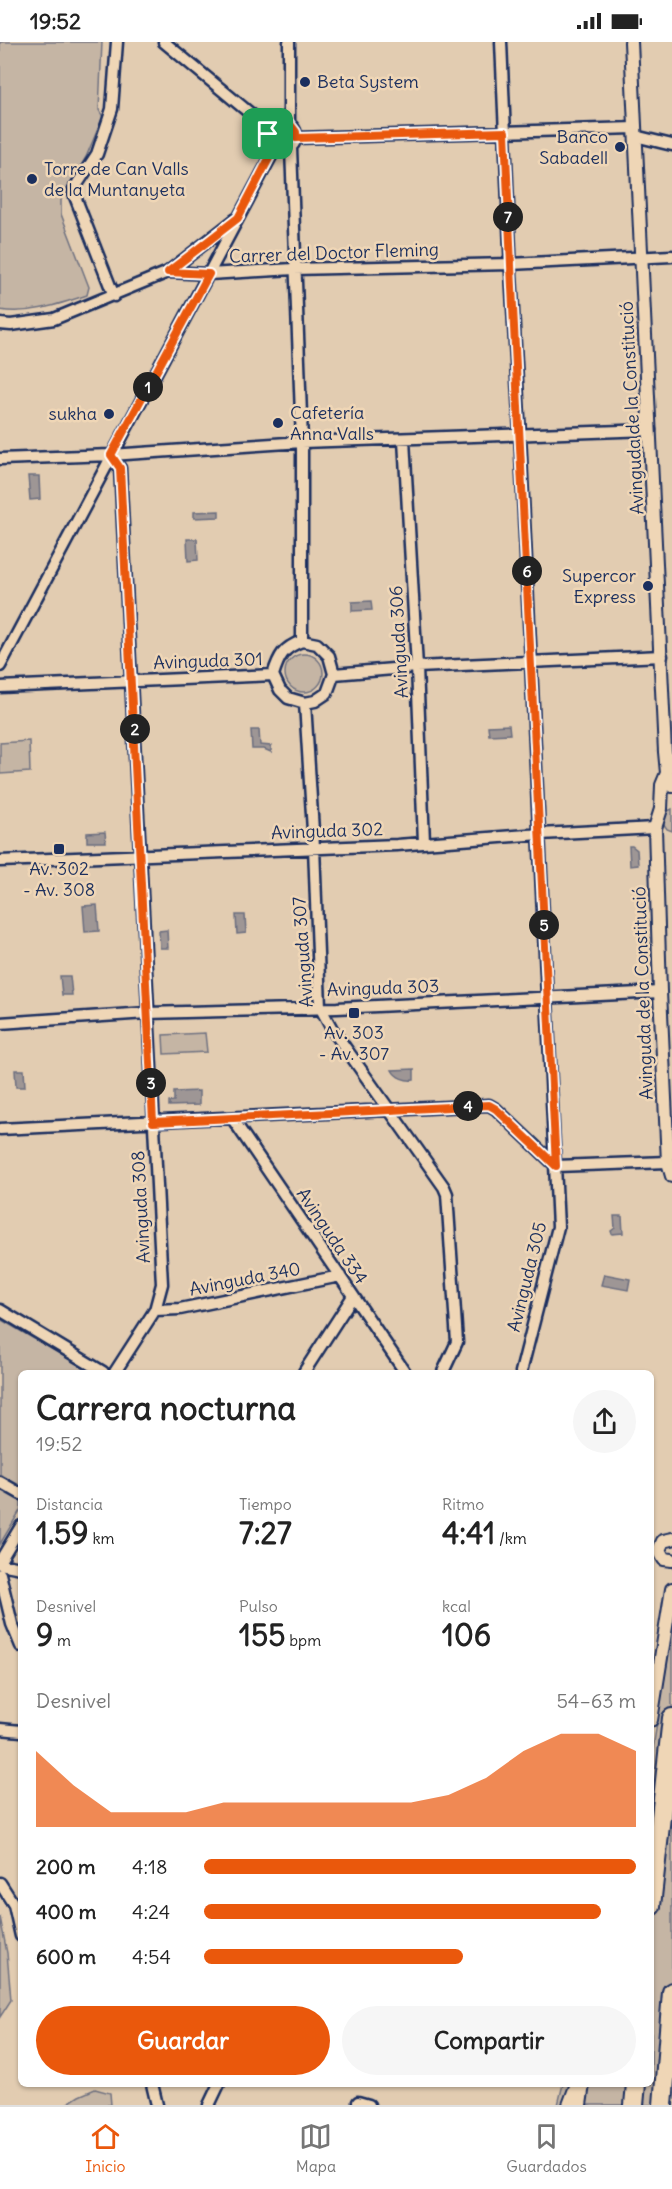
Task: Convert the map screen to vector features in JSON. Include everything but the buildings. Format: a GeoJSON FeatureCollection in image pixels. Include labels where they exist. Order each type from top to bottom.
{"type":"FeatureCollection","features":[{"type":"Feature","properties":{"kind":"highway"},"geometry":{"type":"LineString","coordinates":[[654,1879],[672,1718]]}},
{"type":"Feature","properties":{"kind":"highway"},"geometry":{"type":"LineString","coordinates":[[663,2105],[672,1992]]}},
{"type":"Feature","properties":{"kind":"highway"},"geometry":{"type":"LineString","coordinates":[[634,2105],[636,2087]]}},
{"type":"Feature","properties":{"kind":"street"},"geometry":{"type":"LineString","coordinates":[[114,296],[74,189],[97,154],[112,109],[117,42]]}},
{"type":"Feature","properties":{"kind":"street"},"geometry":{"type":"LineString","coordinates":[[164,42],[269,129]]}},
{"type":"Feature","properties":{"kind":"street"},"geometry":{"type":"LineString","coordinates":[[289,42],[289,123],[296,132],[293,143],[294,269],[302,442],[302,641]]}},
{"type":"Feature","properties":{"kind":"street","name":"Avinguda 305"},"geometry":{"type":"LineString","coordinates":[[501,42],[558,1227],[522,1370]]}},
{"type":"Feature","properties":{"kind":"street","name":"Avinguda de la Constitució"},"geometry":{"type":"LineString","coordinates":[[631,42],[667,773],[672,786]]}},
{"type":"Feature","properties":{"kind":"street"},"geometry":{"type":"LineString","coordinates":[[289,123],[275,123],[269,129],[268,141],[274,149],[282,151],[293,143],[505,132],[635,132],[672,145]]}},
{"type":"Feature","properties":{"kind":"street"},"geometry":{"type":"LineString","coordinates":[[0,666],[274,149]]}},
{"type":"Feature","properties":{"kind":"street"},"geometry":{"type":"LineString","coordinates":[[168,272],[238,218]]}},
{"type":"Feature","properties":{"kind":"street","name":"Carrer del Doctor Fleming"},"geometry":{"type":"LineString","coordinates":[[0,324],[10,325],[54,319],[168,272],[209,274],[672,256]]}},
{"type":"Feature","properties":{"kind":"street"},"geometry":{"type":"LineString","coordinates":[[0,459],[111,455],[302,442],[650,430]]}},
{"type":"Feature","properties":{"kind":"street","name":"Avinguda 306"},"geometry":{"type":"LineString","coordinates":[[404,440],[424,842]]}},
{"type":"Feature","properties":{"kind":"street","name":"Avinguda 308"},"geometry":{"type":"LineString","coordinates":[[111,455],[120,468],[162,1284],[155,1310],[116,1370]]}},
{"type":"Feature","properties":{"kind":"street"},"geometry":{"type":"LineString","coordinates":[[302,641],[317,644],[329,656],[334,674],[327,693],[315,701],[305,703],[288,698],[280,690],[273,675],[279,658],[288,646],[302,641]]}},
{"type":"Feature","properties":{"kind":"street"},"geometry":{"type":"LineString","coordinates":[[334,674],[417,667],[662,656]]}},
{"type":"Feature","properties":{"kind":"street","name":"Avinguda 301"},"geometry":{"type":"LineString","coordinates":[[0,687],[273,675]]}},
{"type":"Feature","properties":{"kind":"street","name":"Avinguda 307"},"geometry":{"type":"LineString","coordinates":[[305,703],[314,847],[320,1007],[332,1029],[444,1186],[447,1194],[456,1342],[444,1370]]}},
{"type":"Feature","properties":{"kind":"street","name":"Avinguda de la Constitució"},"geometry":{"type":"LineString","coordinates":[[667,773],[662,785],[661,809],[656,828],[660,992],[668,1162],[672,1176]]}},
{"type":"Feature","properties":{"kind":"street"},"geometry":{"type":"LineString","coordinates":[[661,809],[672,801]]}},
{"type":"Feature","properties":{"kind":"street","name":"Avinguda 302"},"geometry":{"type":"LineString","coordinates":[[0,861],[424,842],[656,828]]}},
{"type":"Feature","properties":{"kind":"street","name":"Avinguda 303"},"geometry":{"type":"LineString","coordinates":[[0,1023],[147,1013],[660,992]]}},
{"type":"Feature","properties":{"kind":"street"},"geometry":{"type":"LineString","coordinates":[[0,1130],[489,1105],[556,1166],[668,1162]]}},
{"type":"Feature","properties":{"kind":"street","name":"Avinguda 334"},"geometry":{"type":"LineString","coordinates":[[232,1118],[404,1370]]}},
{"type":"Feature","properties":{"kind":"street","name":"Avinguda 340"},"geometry":{"type":"LineString","coordinates":[[155,1310],[180,1309],[340,1276]]}},
{"type":"Feature","properties":{"kind":"street"},"geometry":{"type":"LineString","coordinates":[[305,1370],[353,1296]]}},
{"type":"Feature","properties":{"kind":"street"},"geometry":{"type":"LineString","coordinates":[[0,1310],[100,1370]]}},
{"type":"Feature","properties":{"kind":"street"},"geometry":{"type":"LineString","coordinates":[[0,1482],[18,1492]]}},
{"type":"Feature","properties":{"kind":"street"},"geometry":{"type":"LineString","coordinates":[[18,1531],[0,1563],[18,1567]]}},
{"type":"Feature","properties":{"kind":"street"},"geometry":{"type":"LineString","coordinates":[[672,1539],[663,1541],[655,1551],[664,1559],[672,1560]]}},
{"type":"Feature","properties":{"kind":"street"},"geometry":{"type":"LineString","coordinates":[[0,1574],[12,1624],[18,1639]]}},
{"type":"Feature","properties":{"kind":"street"},"geometry":{"type":"LineString","coordinates":[[654,1701],[672,1589]]}},
{"type":"Feature","properties":{"kind":"street"},"geometry":{"type":"LineString","coordinates":[[0,1729],[18,1731]]}},
{"type":"Feature","properties":{"kind":"street"},"geometry":{"type":"LineString","coordinates":[[0,1883],[14,1905],[18,1923]]}},
{"type":"Feature","properties":{"kind":"street"},"geometry":{"type":"LineString","coordinates":[[154,2087],[157,2105]]}},
{"type":"Feature","properties":{"kind":"street"},"geometry":{"type":"LineString","coordinates":[[209,2105],[218,2087]]}},
{"type":"Feature","properties":{"kind":"street"},"geometry":{"type":"LineString","coordinates":[[577,2087],[578,2105]]}},
{"type":"Feature","properties":{"kind":"street"},"geometry":{"type":"LineString","coordinates":[[578,2105],[582,2087]]}},
{"type":"Feature","properties":{"kind":"shaded area"},"geometry":{"type":"Polygon","coordinates":[[[0,42],[102,42],[99,110],[103,117],[86,157],[61,199],[61,214],[89,287],[87,295],[44,308],[22,311],[0,310],[0,42]]]}},
{"type":"Feature","properties":{"kind":"shaded area"},"geometry":{"type":"Polygon","coordinates":[[[279,128],[285,128],[290,136],[288,142],[279,144],[274,139],[274,133],[279,128]]]}},
{"type":"Feature","properties":{"kind":"shaded area"},"geometry":{"type":"Polygon","coordinates":[[[28,476],[39,476],[40,499],[30,500],[28,476]]]}},
{"type":"Feature","properties":{"kind":"shaded area"},"geometry":{"type":"Polygon","coordinates":[[[219,511],[219,517],[194,518],[194,512],[219,511]]]}},
{"type":"Feature","properties":{"kind":"shaded area"},"geometry":{"type":"Polygon","coordinates":[[[187,539],[197,539],[198,560],[188,561],[187,539]]]}},
{"type":"Feature","properties":{"kind":"shaded area"},"geometry":{"type":"Polygon","coordinates":[[[371,601],[372,610],[352,611],[352,602],[371,601]]]}},
{"type":"Feature","properties":{"kind":"shaded area"},"geometry":{"type":"Polygon","coordinates":[[[304,654],[318,659],[323,673],[318,687],[304,692],[290,687],[285,673],[290,659],[304,654]]]}},
{"type":"Feature","properties":{"kind":"shaded area"},"geometry":{"type":"Polygon","coordinates":[[[509,725],[510,734],[489,735],[488,726],[509,725]]]}},
{"type":"Feature","properties":{"kind":"shaded area"},"geometry":{"type":"Polygon","coordinates":[[[251,730],[259,730],[260,745],[271,746],[271,752],[264,749],[252,749],[251,730]]]}},
{"type":"Feature","properties":{"kind":"shaded area"},"geometry":{"type":"Polygon","coordinates":[[[29,741],[30,772],[0,774],[0,743],[29,741]]]}},
{"type":"Feature","properties":{"kind":"shaded area"},"geometry":{"type":"Polygon","coordinates":[[[672,809],[672,831],[667,829],[663,823],[666,812],[672,809]]]}},
{"type":"Feature","properties":{"kind":"shaded area"},"geometry":{"type":"Polygon","coordinates":[[[105,832],[106,842],[87,842],[87,833],[105,832]]]}},
{"type":"Feature","properties":{"kind":"shaded area"},"geometry":{"type":"Polygon","coordinates":[[[629,846],[637,850],[638,865],[630,866],[629,846]]]}},
{"type":"Feature","properties":{"kind":"shaded area"},"geometry":{"type":"Polygon","coordinates":[[[97,905],[99,931],[85,932],[83,906],[97,905]]]}},
{"type":"Feature","properties":{"kind":"shaded area"},"geometry":{"type":"Polygon","coordinates":[[[236,915],[245,915],[246,933],[237,934],[236,915]]]}},
{"type":"Feature","properties":{"kind":"shaded area"},"geometry":{"type":"Polygon","coordinates":[[[167,930],[168,948],[160,948],[159,931],[167,930]]]}},
{"type":"Feature","properties":{"kind":"shaded area"},"geometry":{"type":"Polygon","coordinates":[[[60,976],[70,976],[72,995],[62,995],[60,976]]]}},
{"type":"Feature","properties":{"kind":"shaded area"},"geometry":{"type":"Polygon","coordinates":[[[205,1033],[207,1052],[164,1054],[163,1035],[205,1033]]]}},
{"type":"Feature","properties":{"kind":"shaded area"},"geometry":{"type":"Polygon","coordinates":[[[414,1069],[414,1080],[399,1077],[392,1070],[414,1069]]]}},
{"type":"Feature","properties":{"kind":"shaded area"},"geometry":{"type":"Polygon","coordinates":[[[15,1070],[24,1070],[25,1087],[16,1087],[15,1070]]]}},
{"type":"Feature","properties":{"kind":"shaded area"},"geometry":{"type":"Polygon","coordinates":[[[199,1091],[199,1105],[169,1106],[169,1102],[174,1101],[174,1092],[199,1091]]]}},
{"type":"Feature","properties":{"kind":"shaded area"},"geometry":{"type":"Polygon","coordinates":[[[614,1216],[622,1216],[623,1233],[612,1234],[611,1231],[615,1228],[614,1216]]]}},
{"type":"Feature","properties":{"kind":"shaded area"},"geometry":{"type":"Polygon","coordinates":[[[604,1274],[630,1279],[628,1290],[601,1285],[604,1274]]]}},
{"type":"Feature","properties":{"kind":"shaded area"},"geometry":{"type":"Polygon","coordinates":[[[0,1319],[88,1370],[18,1370],[18,1514],[0,1544],[0,1319]]]}},
{"type":"Feature","properties":{"kind":"shaded area"},"geometry":{"type":"Polygon","coordinates":[[[672,1633],[672,2105],[558,2105],[562,2087],[654,2087],[654,1742],[672,1633]]]}},
{"type":"Feature","properties":{"kind":"shaded area"},"geometry":{"type":"Polygon","coordinates":[[[0,1917],[7,1953],[11,2000],[0,2017],[0,1917]]]}},
{"type":"Feature","properties":{"kind":"shaded area"},"geometry":{"type":"Polygon","coordinates":[[[95,2089],[110,2093],[111,2105],[65,2105],[79,2096],[95,2089]]]}},
{"type":"Feature","properties":{"kind":"place","name":"Beta System"},"geometry":{"type":"Point","coordinates":[305,82]}},
{"type":"Feature","properties":{"kind":"place","name":"Banco Sabadell"},"geometry":{"type":"Point","coordinates":[620,147]}},
{"type":"Feature","properties":{"kind":"place","name":"Torre de Can Valls de la Muntanyeta"},"geometry":{"type":"Point","coordinates":[32,179]}},
{"type":"Feature","properties":{"kind":"place","name":"sukha"},"geometry":{"type":"Point","coordinates":[109,414]}},
{"type":"Feature","properties":{"kind":"place","name":"Cafetería Anna Valls"},"geometry":{"type":"Point","coordinates":[278,423]}},
{"type":"Feature","properties":{"kind":"place","name":"Supercor Express"},"geometry":{"type":"Point","coordinates":[648,586]}},
{"type":"Feature","properties":{"kind":"place","name":"Av. 302 - Av. 308"},"geometry":{"type":"Point","coordinates":[59,849]}},
{"type":"Feature","properties":{"kind":"place","name":"Av. 303 - Av. 307"},"geometry":{"type":"Point","coordinates":[354,1013]}},
{"type":"Feature","properties":{"kind":"route"},"geometry":{"type":"LineString","coordinates":[[281,122],[289,123],[294,128],[296,138],[505,132],[556,1166],[489,1105],[153,1122],[120,468],[111,455],[209,274],[168,272],[238,218],[274,149],[268,141],[268,134],[269,129],[275,123],[281,122]]}}]}
